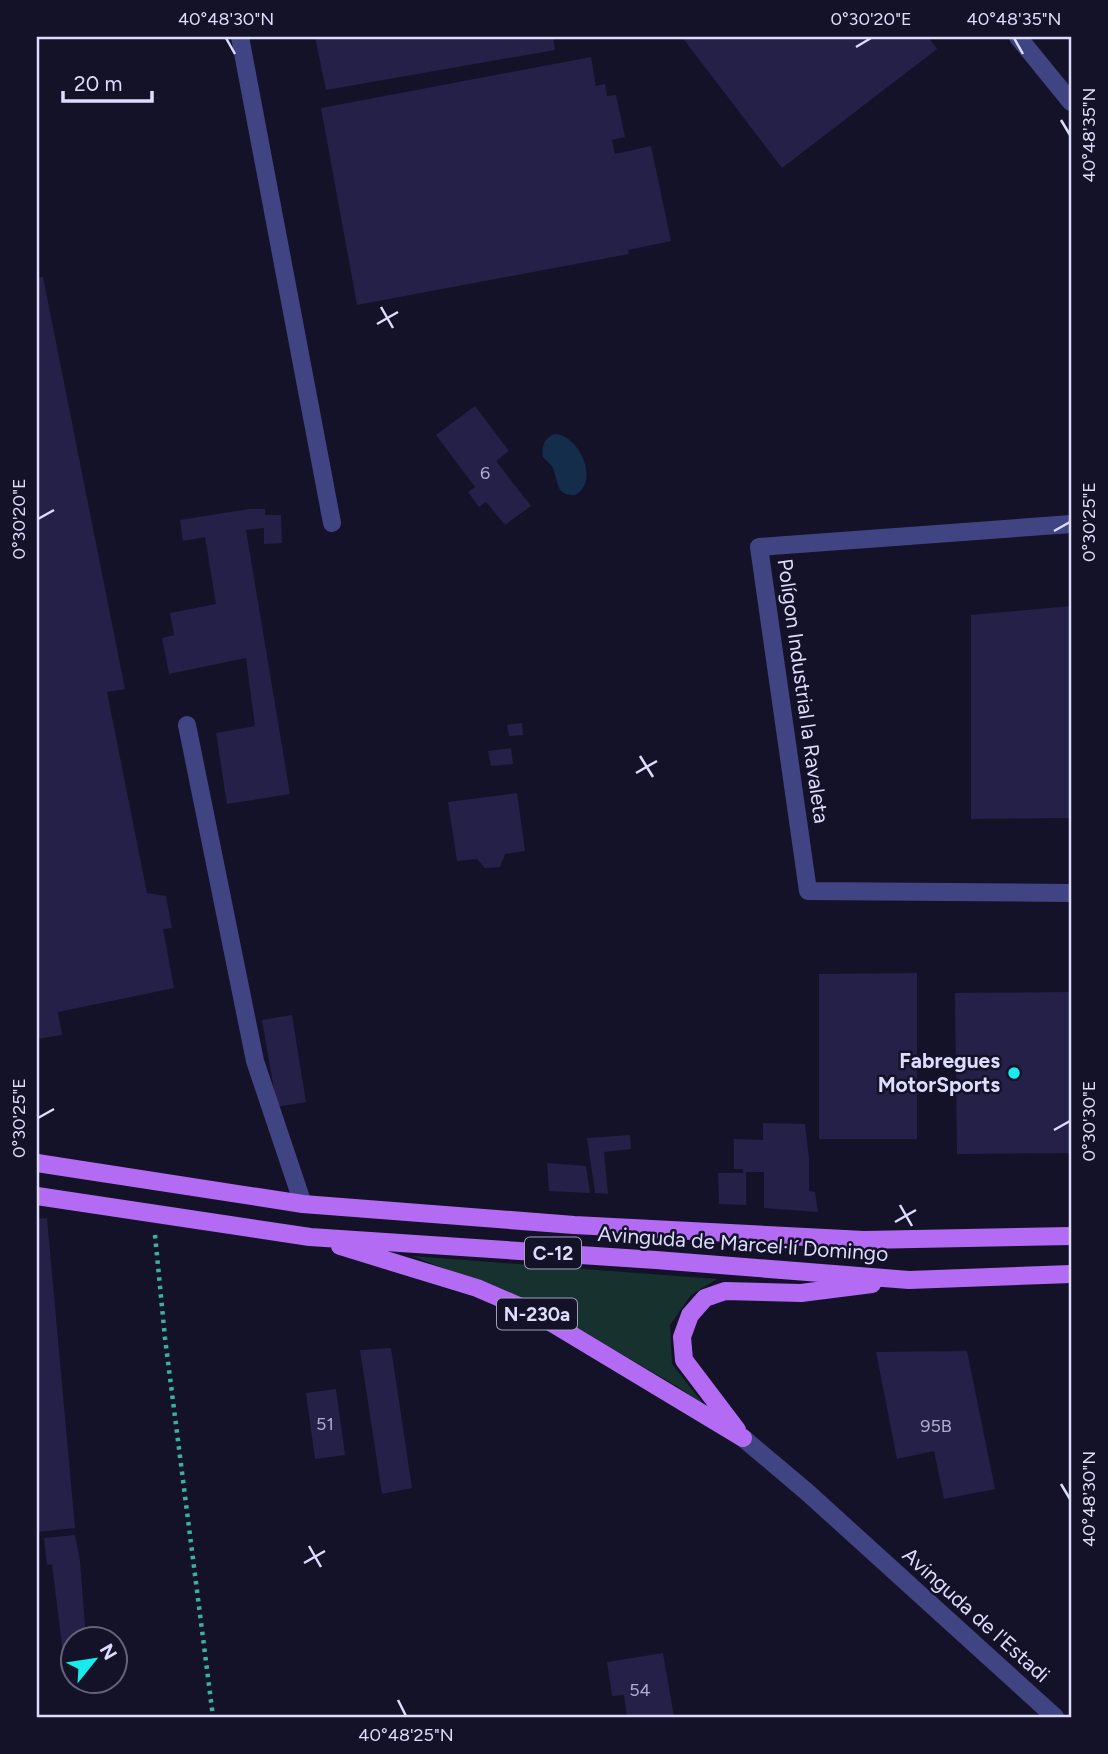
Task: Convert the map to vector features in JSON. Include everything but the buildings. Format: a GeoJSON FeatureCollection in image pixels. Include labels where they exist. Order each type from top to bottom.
{"type":"FeatureCollection","features":[{"type":"Feature","properties":{"kind":"main road","name":"C-12"},"geometry":{"type":"LineString","coordinates":[[37,1163],[303,1204],[573,1225],[864,1240],[1071,1236]]}},
{"type":"Feature","properties":{"kind":"main road","name":"Avinguda de Marcel·lí Domingo"},"geometry":{"type":"LineString","coordinates":[[37,1196],[310,1237],[909,1280],[1071,1273]]}},
{"type":"Feature","properties":{"kind":"main road","name":"N-230a"},"geometry":{"type":"LineString","coordinates":[[310,1237],[477,1288],[537,1314],[743,1438]]}},
{"type":"Feature","properties":{"kind":"main road","name":"N-230a"},"geometry":{"type":"LineString","coordinates":[[743,1438],[684,1360],[681,1337],[690,1315],[705,1298],[725,1291],[801,1293],[909,1280]]}},
{"type":"Feature","properties":{"kind":"street"},"geometry":{"type":"LineString","coordinates":[[240,37],[332,523]]}},
{"type":"Feature","properties":{"kind":"street"},"geometry":{"type":"LineString","coordinates":[[1017,37],[1071,102]]}},
{"type":"Feature","properties":{"kind":"street","name":"Polígon Industrial la Ravaleta"},"geometry":{"type":"LineString","coordinates":[[1071,524],[759,547],[808,891],[1071,893]]}},
{"type":"Feature","properties":{"kind":"street"},"geometry":{"type":"LineString","coordinates":[[187,725],[255,1061],[303,1204]]}},
{"type":"Feature","properties":{"kind":"street","name":"Avinguda de l'Estadi"},"geometry":{"type":"LineString","coordinates":[[743,1438],[807,1492],[1051,1715]]}},
{"type":"Feature","properties":{"kind":"path"},"geometry":{"type":"LineString","coordinates":[[152,1213],[165,1338],[214,1717]]}},
{"type":"Feature","properties":{"kind":"green space"},"geometry":{"type":"Polygon","coordinates":[[[412,1256],[717,1279],[691,1295],[670,1325],[672,1364],[705,1406],[678,1387],[535,1304],[412,1256]]]}},
{"type":"Feature","properties":{"kind":"water"},"geometry":{"type":"Polygon","coordinates":[[[554,434],[571,442],[584,460],[586,480],[583,489],[575,495],[561,491],[552,467],[543,457],[544,443],[554,434]]]}},
{"type":"Feature","properties":{"kind":"place","name":"Fabregues MotorSports"},"geometry":{"type":"Point","coordinates":[1014,1073]}}]}
